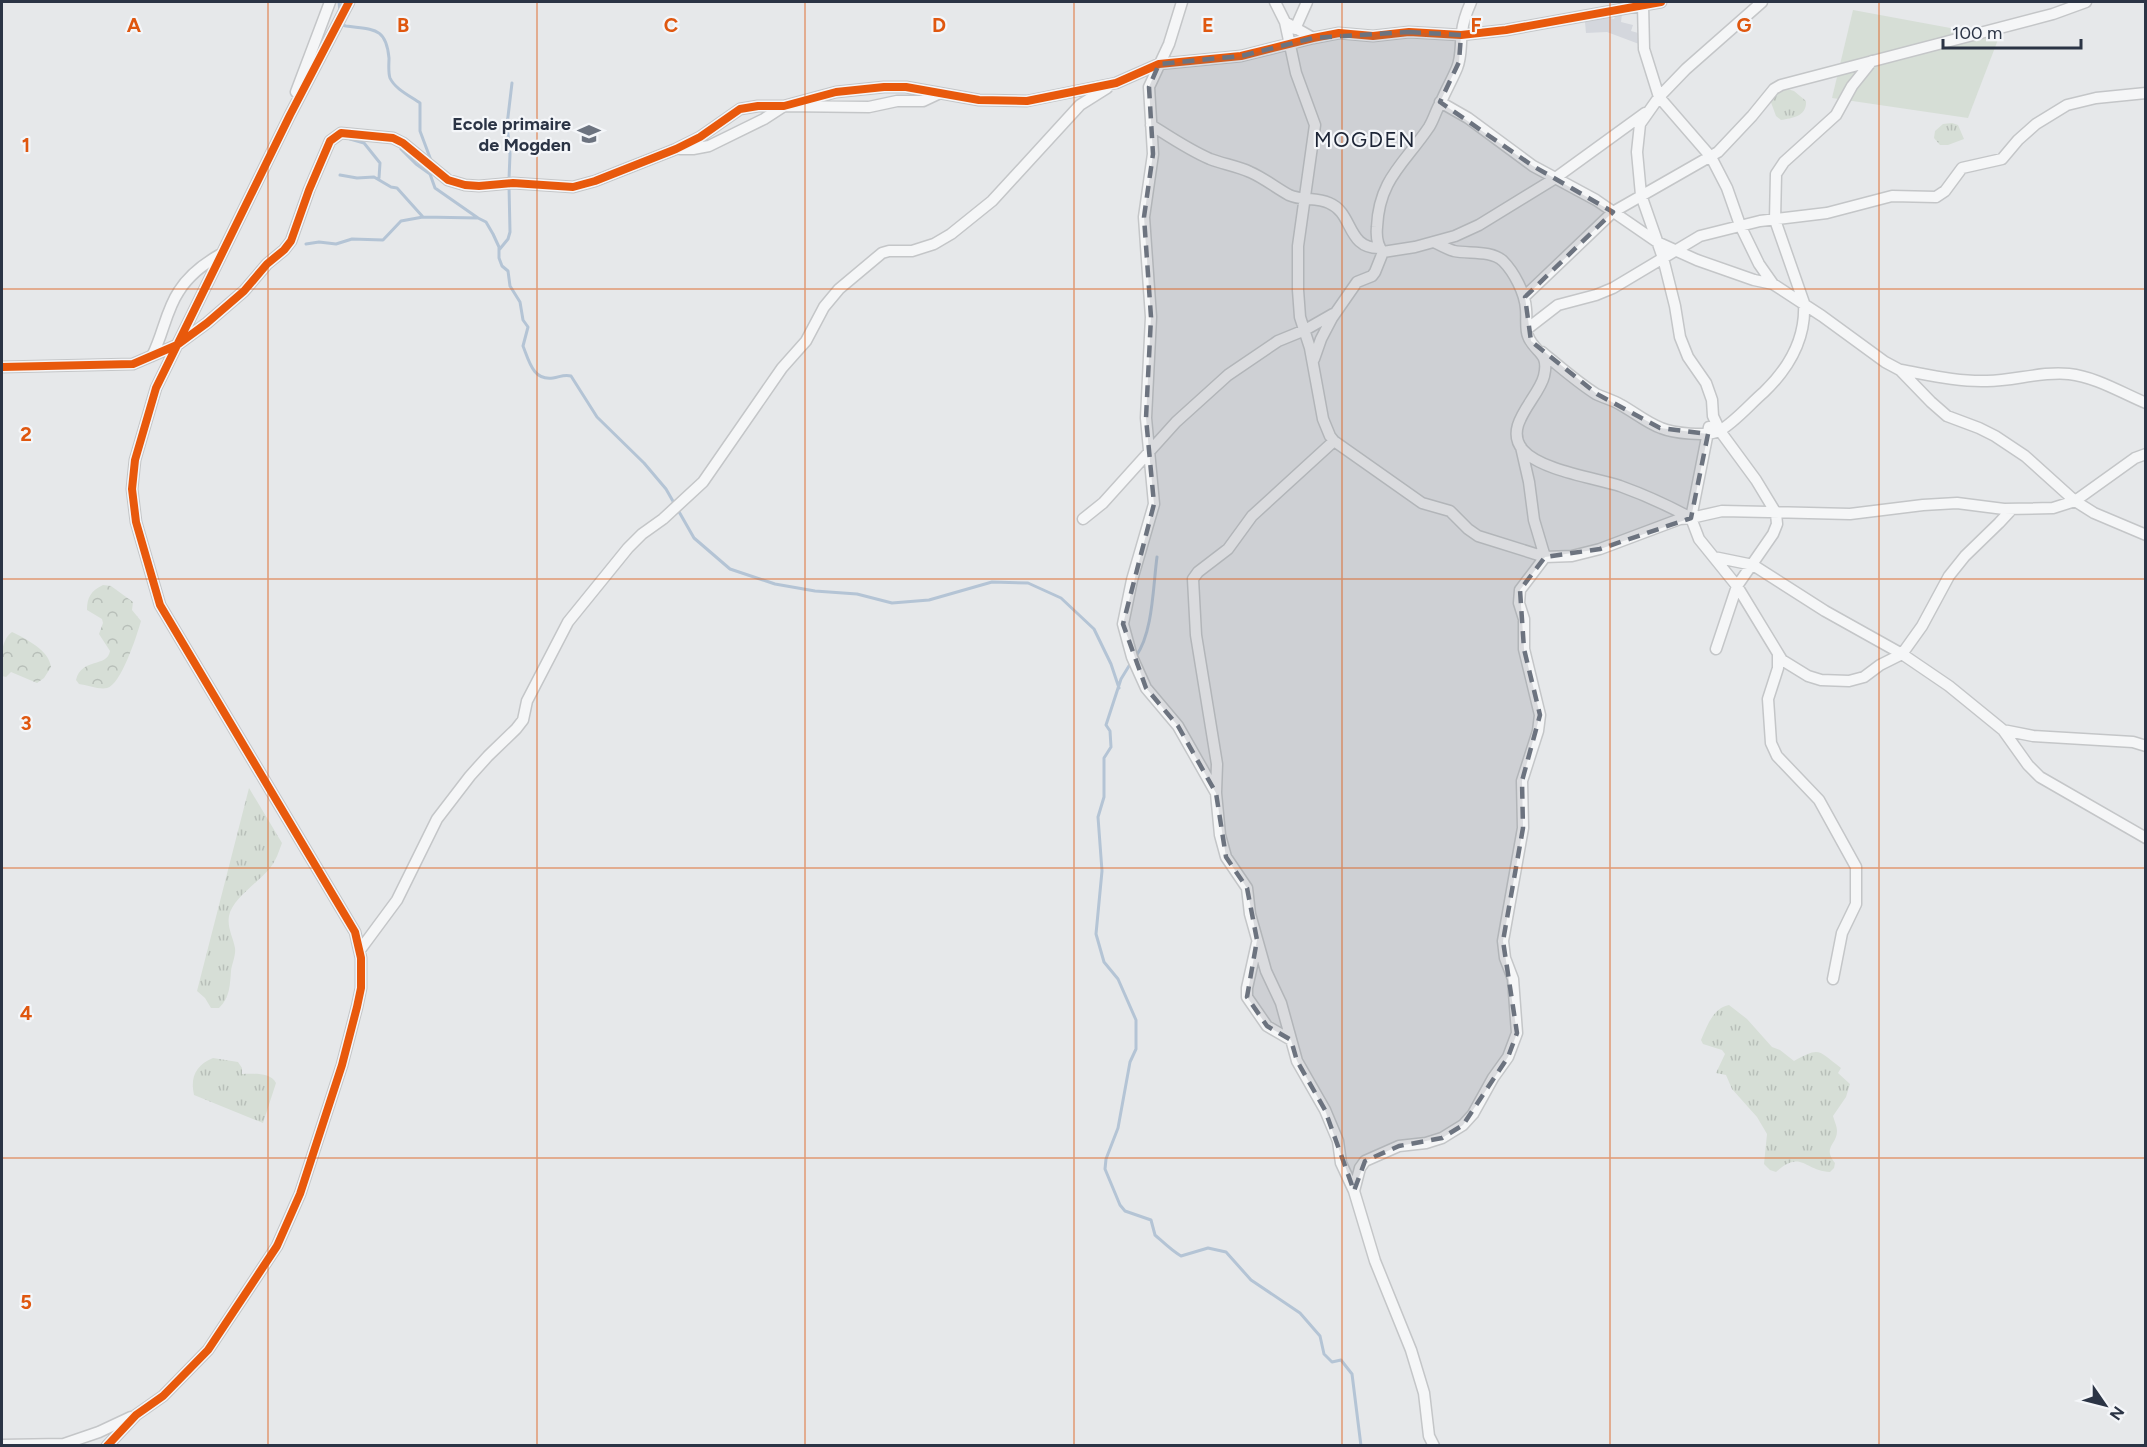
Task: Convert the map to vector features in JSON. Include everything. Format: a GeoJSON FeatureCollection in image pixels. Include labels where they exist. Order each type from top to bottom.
{"type":"FeatureCollection","features":[{"type":"Feature","properties":{"kind":"street"},"geometry":{"type":"LineString","coordinates":[[290,115],[301,75],[330,2]]}},
{"type":"Feature","properties":{"kind":"street"},"geometry":{"type":"LineString","coordinates":[[107,1446],[136,1415],[163,1395],[208,1350],[277,1246],[300,1194],[342,1065],[362,988],[362,958],[355,932],[160,604],[136,522],[132,489],[135,460],[144,422],[156,388],[290,115],[349,2]]}},
{"type":"Feature","properties":{"kind":"street"},"geometry":{"type":"LineString","coordinates":[[1182,2],[1169,44],[1149,87],[1153,154],[1144,217],[1151,317],[1146,418],[1154,504],[1132,580],[1123,624],[1132,657],[1146,688],[1178,726],[1216,793]]}},
{"type":"Feature","properties":{"kind":"street"},"geometry":{"type":"LineString","coordinates":[[1275,2],[1285,22],[1296,73],[1315,125],[1298,246],[1298,290],[1300,317],[1313,362],[1323,419],[1334,441],[1422,503],[1450,511],[1478,536],[1545,557],[1572,556],[1600,549],[1680,519],[1691,519],[1722,511],[1850,514],[1958,503],[2012,508],[2054,508],[2075,501],[2135,458],[2145,454]]}},
{"type":"Feature","properties":{"kind":"street"},"geometry":{"type":"LineString","coordinates":[[1295,29],[1307,2]]}},
{"type":"Feature","properties":{"kind":"street"},"geometry":{"type":"LineString","coordinates":[[1313,362],[1321,339],[1357,282],[1372,276],[1375,272],[1382,250],[1377,234],[1378,207],[1390,178],[1430,125],[1459,62],[1461,35],[1471,2]]}},
{"type":"Feature","properties":{"kind":"street"},"geometry":{"type":"LineString","coordinates":[[360,950],[398,900],[437,819],[470,776],[523,720],[527,701],[568,622],[628,548],[703,482],[782,368],[806,341],[824,307],[839,289],[882,253],[912,251],[934,244],[951,234],[992,201],[1080,105],[1116,83],[1159,64],[1241,56],[1339,33],[1373,36],[1409,32],[1461,35],[1506,30],[1661,2]]}},
{"type":"Feature","properties":{"kind":"street"},"geometry":{"type":"LineString","coordinates":[[1762,2],[1686,69],[1659,97],[1641,124],[1637,137],[1637,171],[1641,195],[1663,258],[1680,337],[1688,357],[1706,383],[1712,400],[1714,433],[1698,475],[1691,519],[1699,539],[1737,585],[1778,655],[1794,669],[1808,676],[1821,680],[1849,681],[1864,676],[1902,654],[1922,626],[1949,576],[1965,556],[2012,508]]}},
{"type":"Feature","properties":{"kind":"street"},"geometry":{"type":"LineString","coordinates":[[1524,297],[1613,212],[1641,195],[1662,186],[1724,147],[1774,89],[1781,85],[2042,17],[2086,2]]}},
{"type":"Feature","properties":{"kind":"street"},"geometry":{"type":"LineString","coordinates":[[1643,4],[1644,50],[1659,97],[1711,157],[1727,188],[1740,225],[1759,264],[1773,284]]}},
{"type":"Feature","properties":{"kind":"street"},"geometry":{"type":"LineString","coordinates":[[1285,22],[1313,38]]}},
{"type":"Feature","properties":{"kind":"street"},"geometry":{"type":"LineString","coordinates":[[1714,433],[1770,386],[1795,350],[1801,335],[1804,303],[1775,220],[1776,174],[1784,162],[1836,115],[1852,86],[1872,61]]}},
{"type":"Feature","properties":{"kind":"street"},"geometry":{"type":"LineString","coordinates":[[676,149],[709,146],[764,119],[784,106],[836,92],[906,87],[979,100],[1027,101],[1116,83]]}},
{"type":"Feature","properties":{"kind":"street"},"geometry":{"type":"LineString","coordinates":[[2,367],[133,364],[177,345],[236,298],[291,241],[330,141],[340,133],[393,138],[403,143],[448,180],[479,186],[513,183],[573,187],[595,181],[676,149],[700,137],[740,109],[758,106],[869,107],[897,102],[923,101],[941,93]]}},
{"type":"Feature","properties":{"kind":"street"},"geometry":{"type":"LineString","coordinates":[[1527,329],[1558,305],[1613,288],[1700,236],[1740,225],[1849,208],[1892,196],[1936,197],[1945,191],[1962,168],[2002,159],[2036,124],[2067,105],[2096,98],[2145,93]]}},
{"type":"Feature","properties":{"kind":"street"},"geometry":{"type":"LineString","coordinates":[[1440,102],[1468,118],[1533,166],[1596,200],[1657,242],[1754,280],[1773,284],[1804,303],[1848,337],[1900,370],[1947,416],[1995,436],[2025,456],[2075,501],[2094,513],[2145,535]]}},
{"type":"Feature","properties":{"kind":"street"},"geometry":{"type":"LineString","coordinates":[[1151,125],[1184,147],[1210,159],[1249,172],[1290,195],[1304,200],[1323,201],[1339,208],[1356,238],[1366,247],[1382,250],[1434,242],[1479,225],[1554,179],[1650,109]]}},
{"type":"Feature","properties":{"kind":"street"},"geometry":{"type":"LineString","coordinates":[[1434,242],[1454,251],[1495,256],[1503,261],[1521,288],[1528,335],[1542,352],[1597,394],[1660,428],[1714,433],[1756,480],[1776,513],[1777,524],[1753,565],[1737,585],[1716,650]]}},
{"type":"Feature","properties":{"kind":"street"},"geometry":{"type":"LineString","coordinates":[[152,356],[178,292],[206,263],[221,254]]}},
{"type":"Feature","properties":{"kind":"street"},"geometry":{"type":"LineString","coordinates":[[1083,519],[1103,503],[1176,422],[1228,375],[1278,341],[1305,330],[1336,313]]}},
{"type":"Feature","properties":{"kind":"street"},"geometry":{"type":"LineString","coordinates":[[1542,352],[1545,365],[1544,376],[1520,421],[1518,435],[1534,520],[1545,557]]}},
{"type":"Feature","properties":{"kind":"street"},"geometry":{"type":"LineString","coordinates":[[1900,370],[1971,381],[1994,381],[2050,373],[2084,376],[2145,403]]}},
{"type":"Feature","properties":{"kind":"street"},"geometry":{"type":"LineString","coordinates":[[1334,441],[1252,516],[1228,549],[1198,572],[1193,579],[1196,635],[1217,764],[1216,793],[1220,835],[1226,858],[1247,888],[1257,940],[1268,977],[1281,1003],[1297,1062],[1325,1110],[1338,1141],[1341,1163],[1354,1191],[1375,1261],[1411,1350],[1424,1393],[1429,1436],[1434,1446]]}},
{"type":"Feature","properties":{"kind":"street"},"geometry":{"type":"LineString","coordinates":[[1521,447],[1527,455],[1541,462],[1621,487],[1674,509],[1691,519]]}},
{"type":"Feature","properties":{"kind":"street"},"geometry":{"type":"LineString","coordinates":[[1354,1191],[1360,1168],[1365,1161],[1399,1146],[1426,1143],[1442,1138],[1463,1125],[1473,1114],[1514,1044],[1517,1033],[1513,979],[1505,958],[1503,941],[1523,828],[1522,781],[1538,731],[1540,715],[1524,649],[1524,620],[1518,596],[1545,557]]}},
{"type":"Feature","properties":{"kind":"street"},"geometry":{"type":"LineString","coordinates":[[1714,557],[1753,565],[1847,624],[1902,654],[1949,686],[2003,730],[2028,765],[2040,777],[2145,838]]}},
{"type":"Feature","properties":{"kind":"street"},"geometry":{"type":"LineString","coordinates":[[1778,655],[1778,668],[1768,699],[1771,742],[1776,756],[1819,800],[1856,867],[1856,904],[1842,933],[1833,979]]}},
{"type":"Feature","properties":{"kind":"street"},"geometry":{"type":"LineString","coordinates":[[2003,730],[2033,736],[2133,742],[2145,746]]}},
{"type":"Feature","properties":{"kind":"street"},"geometry":{"type":"LineString","coordinates":[[1257,940],[1247,997],[1267,1026],[1291,1040]]}},
{"type":"Feature","properties":{"kind":"street"},"geometry":{"type":"LineString","coordinates":[[2,1445],[64,1444],[99,1432],[136,1415]]}},
{"type":"Feature","properties":{"kind":"highlighted area"},"geometry":{"type":"Polygon","coordinates":[[[1409,32],[1461,35],[1459,62],[1440,102],[1533,166],[1613,212],[1525,297],[1531,341],[1597,394],[1660,428],[1708,434],[1691,518],[1600,549],[1545,557],[1520,590],[1524,649],[1540,715],[1522,781],[1523,828],[1503,941],[1517,1033],[1508,1057],[1463,1125],[1442,1138],[1399,1146],[1365,1161],[1354,1191],[1325,1110],[1297,1061],[1291,1040],[1267,1026],[1247,997],[1257,940],[1247,888],[1226,857],[1216,793],[1178,726],[1146,688],[1123,624],[1154,504],[1146,418],[1151,317],[1144,217],[1153,154],[1149,87],[1159,64],[1241,56],[1313,38],[1409,32]]]}},
{"type":"Feature","properties":{"kind":"shaded area"},"geometry":{"type":"Polygon","coordinates":[[[1616,14],[1622,14],[1621,22],[1633,25],[1631,31],[1642,34],[1639,44],[1607,32],[1586,33],[1585,22],[1606,17],[1614,19],[1616,14]]]}},
{"type":"Feature","properties":{"kind":"green space"},"geometry":{"type":"Polygon","coordinates":[[[1853,10],[1999,37],[1968,118],[1832,98],[1853,10]]]}},
{"type":"Feature","properties":{"kind":"green space"},"geometry":{"type":"Polygon","coordinates":[[[1781,87],[1794,91],[1806,101],[1802,113],[1781,120],[1776,116],[1769,97],[1781,87]]]}},
{"type":"Feature","properties":{"kind":"green space"},"geometry":{"type":"Polygon","coordinates":[[[1943,124],[1958,125],[1964,139],[1948,145],[1940,145],[1934,138],[1935,131],[1943,124]]]}},
{"type":"Feature","properties":{"kind":"green space"},"geometry":{"type":"Polygon","coordinates":[[[103,585],[111,586],[133,602],[132,610],[141,621],[118,678],[107,688],[97,688],[79,684],[76,680],[83,668],[104,659],[110,651],[99,634],[102,619],[87,610],[90,595],[103,585]]]}},
{"type":"Feature","properties":{"kind":"green space"},"geometry":{"type":"Polygon","coordinates":[[[12,632],[36,646],[49,661],[51,667],[44,678],[37,683],[11,672],[6,677],[2,676],[3,646],[12,632]]]}},
{"type":"Feature","properties":{"kind":"green space"},"geometry":{"type":"Polygon","coordinates":[[[249,788],[282,843],[272,865],[240,897],[231,910],[229,925],[235,951],[229,991],[219,1008],[211,1008],[197,991],[249,788]]]}},
{"type":"Feature","properties":{"kind":"green space"},"geometry":{"type":"Polygon","coordinates":[[[1729,1005],[1747,1019],[1772,1047],[1794,1061],[1810,1053],[1819,1052],[1841,1068],[1838,1073],[1850,1084],[1846,1097],[1833,1116],[1837,1131],[1830,1150],[1831,1158],[1835,1163],[1830,1172],[1821,1171],[1803,1163],[1792,1162],[1776,1172],[1764,1164],[1767,1134],[1757,1117],[1732,1089],[1726,1075],[1716,1073],[1725,1054],[1722,1050],[1703,1044],[1701,1040],[1715,1014],[1729,1005]]]}},
{"type":"Feature","properties":{"kind":"green space"},"geometry":{"type":"Polygon","coordinates":[[[213,1058],[238,1062],[242,1068],[242,1074],[261,1074],[273,1079],[276,1083],[263,1123],[194,1095],[193,1083],[198,1068],[213,1058]]]}},
{"type":"Feature","properties":{"kind":"waterway"},"geometry":{"type":"LineString","coordinates":[[339,2],[340,12]]}},
{"type":"Feature","properties":{"kind":"waterway"},"geometry":{"type":"LineString","coordinates":[[342,21],[342,25],[377,32],[385,40],[392,82],[420,103],[420,131],[432,163]]}},
{"type":"Feature","properties":{"kind":"waterway"},"geometry":{"type":"LineString","coordinates":[[509,179],[510,154],[507,125],[512,83]]}},
{"type":"Feature","properties":{"kind":"waterway"},"geometry":{"type":"LineString","coordinates":[[350,139],[364,143],[380,163],[379,178]]}},
{"type":"Feature","properties":{"kind":"waterway"},"geometry":{"type":"LineString","coordinates":[[401,149],[430,174],[435,188],[478,218]]}},
{"type":"Feature","properties":{"kind":"waterway"},"geometry":{"type":"LineString","coordinates":[[340,175],[357,178],[374,177],[397,188],[423,217],[478,218],[486,222],[499,247],[499,258],[502,266],[508,271],[510,286],[520,302],[523,320],[528,327],[523,346],[533,369],[546,378],[571,376],[597,417],[644,463],[666,489],[694,538],[730,569],[775,584],[815,591],[857,594],[892,603],[929,600],[992,582],[1028,583],[1061,598],[1094,629],[1111,664],[1119,688]]}},
{"type":"Feature","properties":{"kind":"waterway"},"geometry":{"type":"LineString","coordinates":[[499,250],[508,239],[510,232],[509,186]]}},
{"type":"Feature","properties":{"kind":"waterway"},"geometry":{"type":"LineString","coordinates":[[306,244],[319,242],[336,244],[352,239],[383,240],[401,221],[423,217]]}},
{"type":"Feature","properties":{"kind":"waterway"},"geometry":{"type":"LineString","coordinates":[[1136,656],[1142,646],[1149,622],[1157,557]]}},
{"type":"Feature","properties":{"kind":"waterway"},"geometry":{"type":"LineString","coordinates":[[1132,661],[1121,679],[1106,725],[1110,731],[1111,747],[1104,758],[1104,797],[1098,817],[1102,871],[1096,934],[1104,962],[1118,979],[1136,1020],[1136,1049],[1130,1062],[1118,1128],[1106,1159],[1105,1169],[1120,1205],[1125,1211],[1151,1220],[1155,1235],[1174,1252],[1181,1256],[1208,1248],[1226,1252],[1251,1280],[1300,1313],[1320,1336],[1324,1354],[1332,1362],[1341,1360],[1352,1374],[1361,1446]]}},
{"type":"Feature","properties":{"kind":"cycle path"},"geometry":{"type":"LineString","coordinates":[[107,1446],[136,1415],[163,1396],[208,1350],[277,1246],[300,1194],[342,1065],[361,988],[361,958],[355,932],[160,605],[136,522],[132,489],[135,460],[156,388],[290,115],[349,2]]}},
{"type":"Feature","properties":{"kind":"cycle path"},"geometry":{"type":"LineString","coordinates":[[2,367],[133,364],[177,345],[244,291],[291,241],[330,141],[341,133],[393,138],[403,143],[448,180],[465,185],[513,183],[573,187],[595,181],[676,149],[700,137],[740,109],[784,106],[836,92],[906,87],[979,100],[1027,101],[1116,83],[1159,64],[1241,56],[1339,33],[1373,36],[1409,32],[1461,35],[1506,30],[1661,2]]}},
{"type":"Feature","properties":{"kind":"place","name":"Ecole primaire de Mogden"},"geometry":{"type":"Point","coordinates":[589,134]}},
{"type":"Feature","properties":{"kind":"district","name":"MOGDEN"},"geometry":{"type":"Point","coordinates":[1365,139]}}]}
